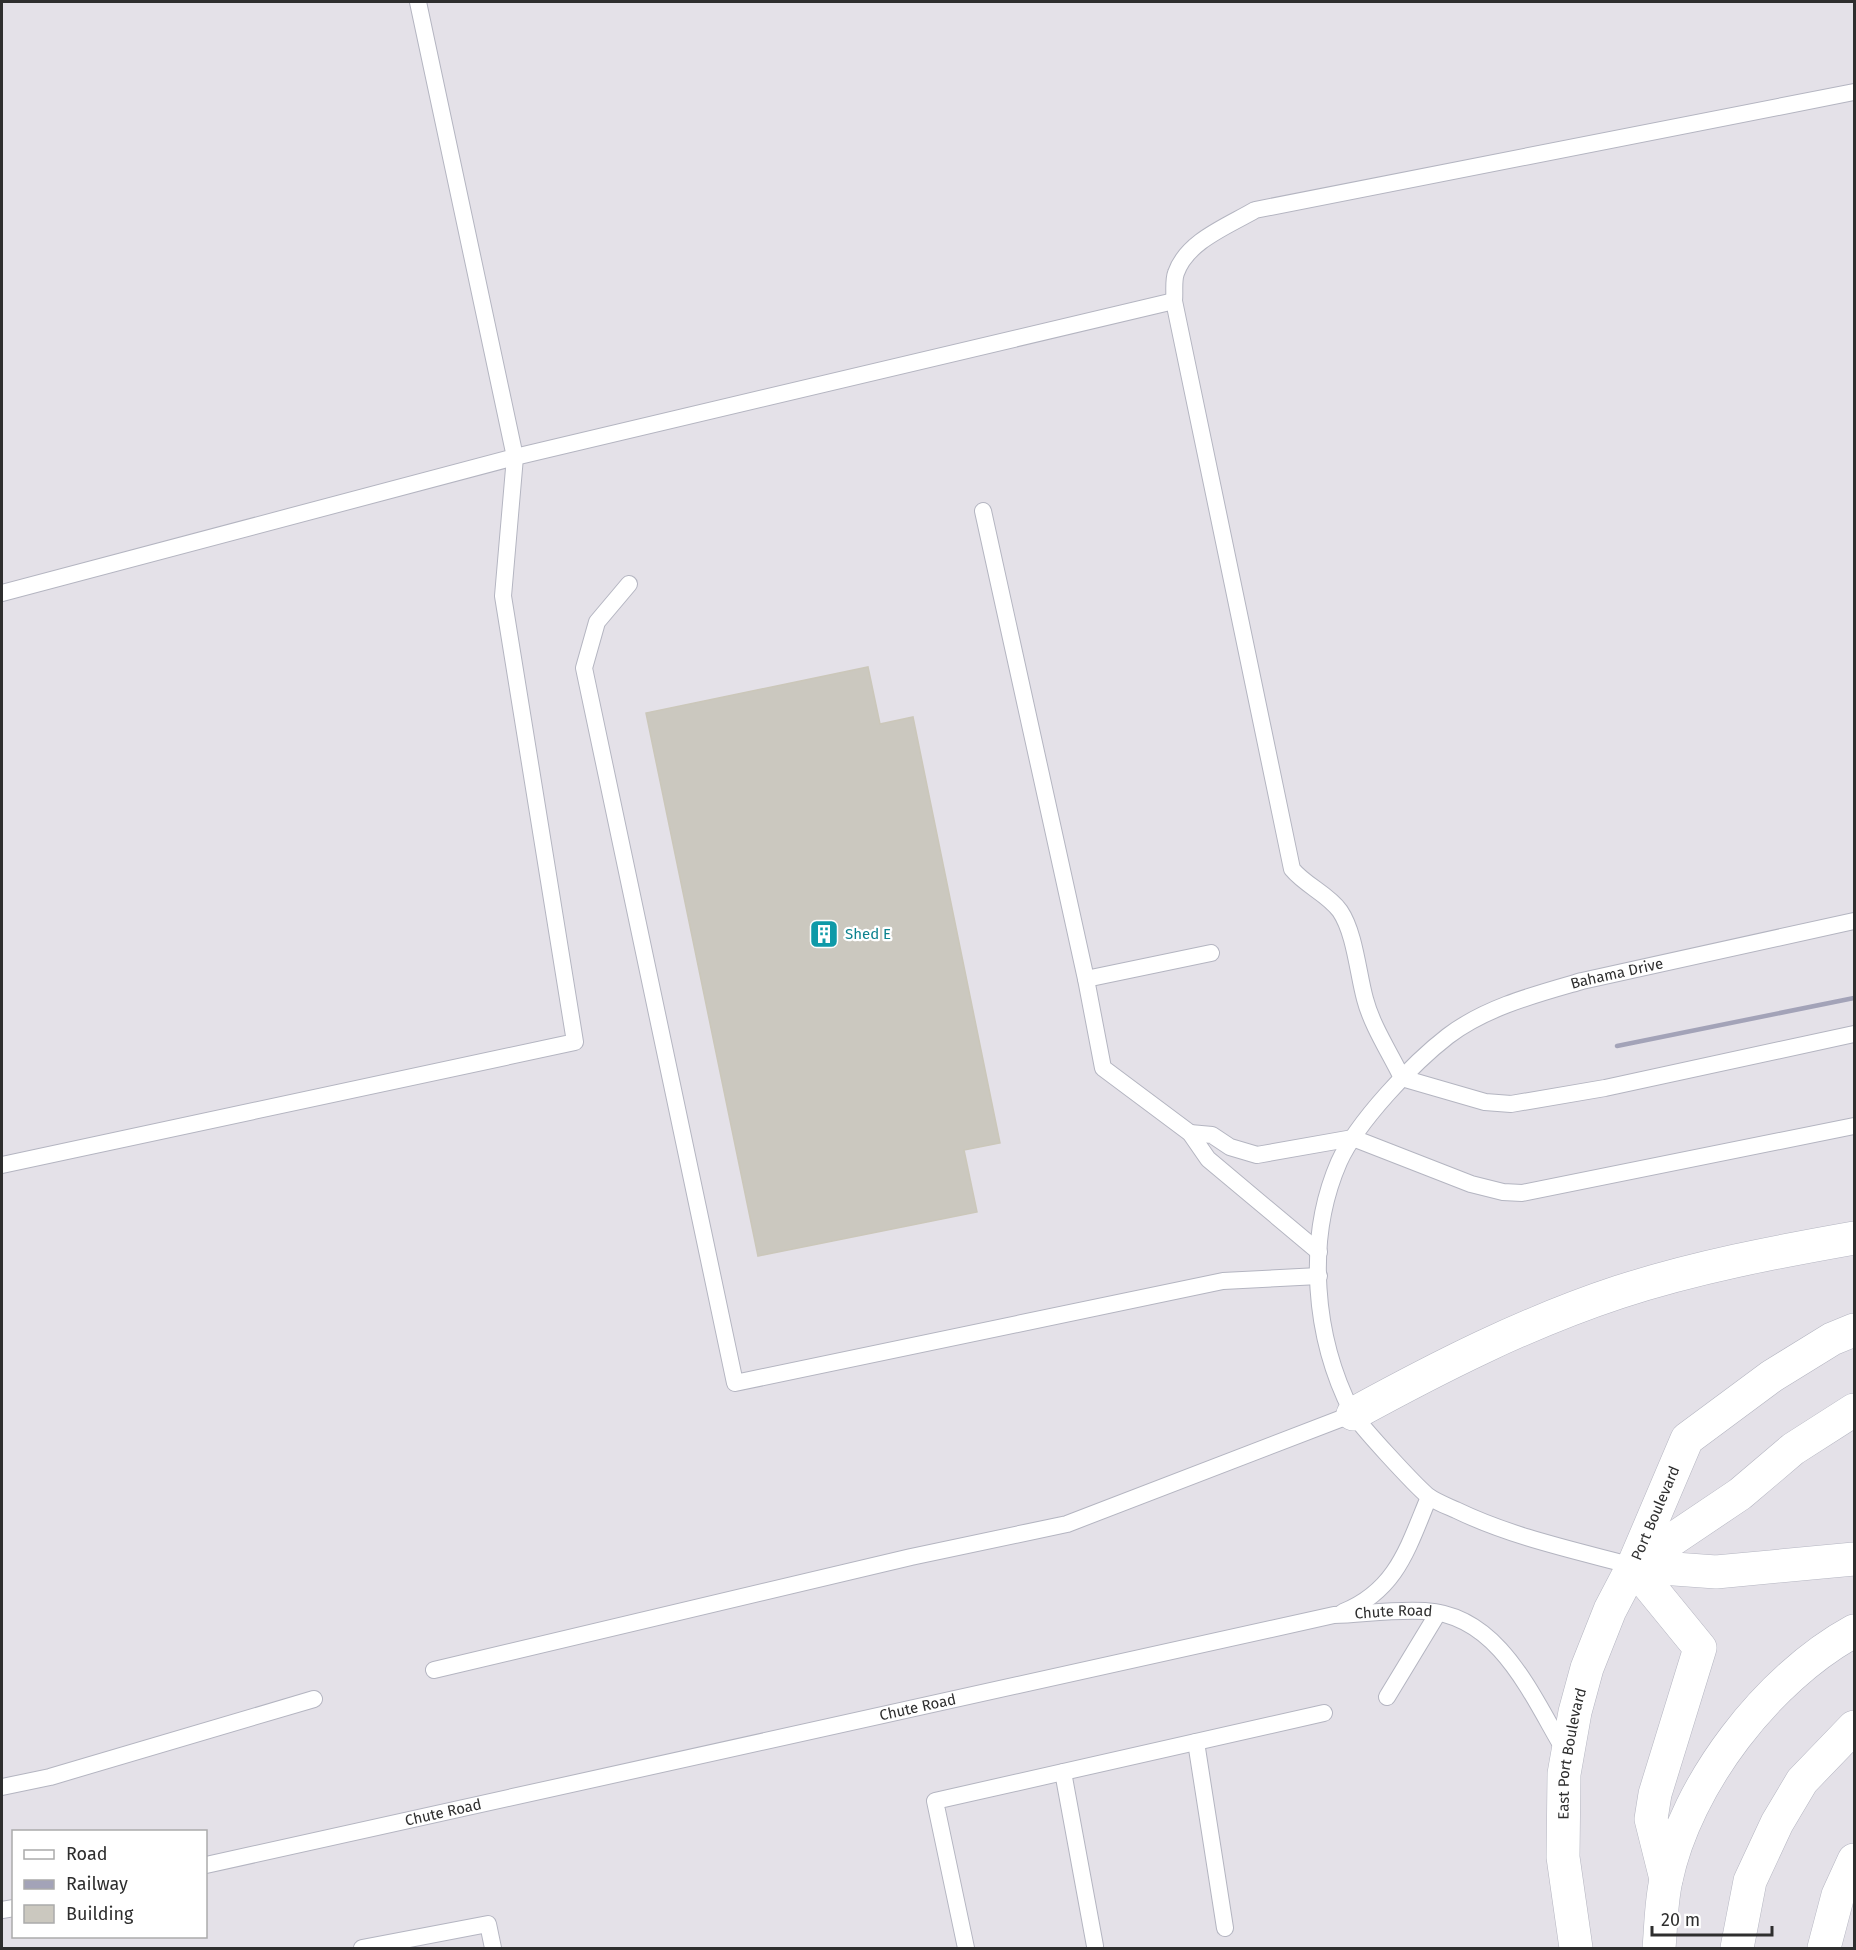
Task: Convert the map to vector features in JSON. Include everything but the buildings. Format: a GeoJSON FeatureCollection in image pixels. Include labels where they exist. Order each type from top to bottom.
{"type":"FeatureCollection","features":[{"type":"Feature","properties":{"kind":"street"},"geometry":{"type":"LineString","coordinates":[[1353,1414],[1465,1354],[1584,1304],[1691,1271],[1854,1238]]}},
{"type":"Feature","properties":{"kind":"street","name":"Port Boulevard"},"geometry":{"type":"LineString","coordinates":[[1854,1330],[1832,1339],[1772,1376],[1687,1440],[1633,1566],[1716,1572],[1854,1559]]}},
{"type":"Feature","properties":{"kind":"street"},"geometry":{"type":"LineString","coordinates":[[1666,1879],[1651,1819],[1655,1794],[1700,1648],[1633,1566],[1740,1494],[1793,1449],[1854,1410]]}},
{"type":"Feature","properties":{"kind":"street","name":"East Port Boulevard"},"geometry":{"type":"LineString","coordinates":[[1576,1948],[1563,1857],[1562,1819],[1567,1754],[1587,1668],[1610,1610],[1633,1566]]}},
{"type":"Feature","properties":{"kind":"street"},"geometry":{"type":"LineString","coordinates":[[1659,1948],[1666,1879],[1692,1805],[1732,1741],[1754,1712],[1805,1666],[1854,1631]]}},
{"type":"Feature","properties":{"kind":"street"},"geometry":{"type":"LineString","coordinates":[[1737,1948],[1750,1881],[1777,1823],[1802,1781],[1854,1727]]}},
{"type":"Feature","properties":{"kind":"street"},"geometry":{"type":"LineString","coordinates":[[1824,1948],[1838,1895],[1854,1860]]}},
{"type":"Feature","properties":{"kind":"lane"},"geometry":{"type":"LineString","coordinates":[[2,1165],[575,1042],[503,596],[515,457],[418,2]]}},
{"type":"Feature","properties":{"kind":"lane"},"geometry":{"type":"LineString","coordinates":[[1854,92],[1255,210],[1207,237],[1184,256],[1175,275],[1174,301],[1292,869],[1302,882],[1330,901],[1341,912],[1353,948],[1366,1002],[1402,1078],[1485,1102],[1511,1104],[1605,1088],[1854,1034]]}},
{"type":"Feature","properties":{"kind":"lane"},"geometry":{"type":"LineString","coordinates":[[2,593],[515,457],[1174,301]]}},
{"type":"Feature","properties":{"kind":"lane"},"geometry":{"type":"LineString","coordinates":[[983,512],[1086,980],[1103,1068],[1190,1133],[1208,1159],[1319,1252]]}},
{"type":"Feature","properties":{"kind":"lane"},"geometry":{"type":"LineString","coordinates":[[629,584],[597,622],[584,668],[735,1383],[1223,1281],[1319,1276]]}},
{"type":"Feature","properties":{"kind":"lane","name":"Bahama Drive"},"geometry":{"type":"LineString","coordinates":[[1353,1414],[1330,1356],[1323,1328],[1319,1252],[1329,1191],[1339,1162],[1353,1138],[1402,1078],[1449,1036],[1484,1016],[1545,992],[1854,921]]}},
{"type":"Feature","properties":{"kind":"lane"},"geometry":{"type":"LineString","coordinates":[[1086,980],[1211,953]]}},
{"type":"Feature","properties":{"kind":"lane"},"geometry":{"type":"LineString","coordinates":[[1190,1133],[1212,1135],[1230,1147],[1257,1155],[1353,1138],[1471,1184],[1503,1192],[1522,1193],[1854,1126]]}},
{"type":"Feature","properties":{"kind":"lane"},"geometry":{"type":"LineString","coordinates":[[434,1670],[911,1557],[1067,1524],[1353,1414],[1429,1497],[1507,1532],[1633,1566]]}},
{"type":"Feature","properties":{"kind":"lane"},"geometry":{"type":"LineString","coordinates":[[1334,1615],[1367,1600],[1391,1578],[1407,1551],[1429,1497]]}},
{"type":"Feature","properties":{"kind":"lane","name":"Chute Road"},"geometry":{"type":"LineString","coordinates":[[207,1865],[1334,1615],[1424,1611],[1453,1615],[1490,1638],[1511,1662],[1567,1754]]}},
{"type":"Feature","properties":{"kind":"lane"},"geometry":{"type":"LineString","coordinates":[[1387,1697],[1438,1613]]}},
{"type":"Feature","properties":{"kind":"lane"},"geometry":{"type":"LineString","coordinates":[[2,1787],[50,1777],[314,1698]]}},
{"type":"Feature","properties":{"kind":"lane"},"geometry":{"type":"LineString","coordinates":[[966,1948],[935,1801],[1324,1713]]}},
{"type":"Feature","properties":{"kind":"lane"},"geometry":{"type":"LineString","coordinates":[[1196,1742],[1225,1928]]}},
{"type":"Feature","properties":{"kind":"lane"},"geometry":{"type":"LineString","coordinates":[[1063,1772],[1095,1946]]}},
{"type":"Feature","properties":{"kind":"lane"},"geometry":{"type":"LineString","coordinates":[[362,1948],[488,1924],[493,1948]]}},
{"type":"Feature","properties":{"kind":"shaded area"},"geometry":{"type":"Polygon","coordinates":[[[2,2],[1854,2],[1854,1948],[2,1948],[2,2]]]}},
{"type":"Feature","properties":{"kind":"railway"},"geometry":{"type":"LineString","coordinates":[[1617,1046],[1854,998]]}},
{"type":"Feature","properties":{"kind":"place","name":"Shed E"},"geometry":{"type":"Point","coordinates":[824,934]}}]}
